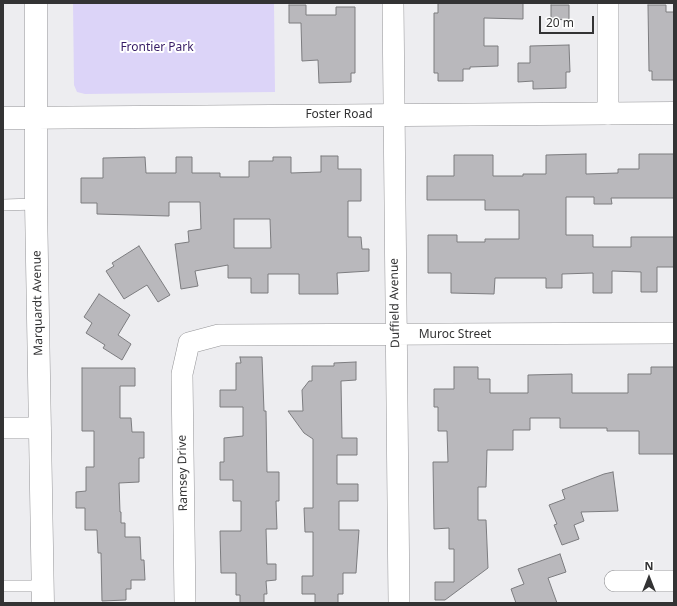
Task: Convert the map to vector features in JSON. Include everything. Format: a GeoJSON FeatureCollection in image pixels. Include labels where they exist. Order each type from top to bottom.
{"type":"FeatureCollection","features":[{"type":"Feature","properties":{"kind":"street","name":"Marquardt Avenue"},"geometry":{"type":"LineString","coordinates":[[36,3],[36,204],[43,595]]}},
{"type":"Feature","properties":{"kind":"street","name":"Duffield Avenue"},"geometry":{"type":"LineString","coordinates":[[393,3],[399,603]]}},
{"type":"Feature","properties":{"kind":"street"},"geometry":{"type":"LineString","coordinates":[[608,3],[608,114]]}},
{"type":"Feature","properties":{"kind":"street","name":"Foster Road"},"geometry":{"type":"LineString","coordinates":[[3,118],[674,113]]}},
{"type":"Feature","properties":{"kind":"street","name":"Muroc Street"},"geometry":{"type":"LineString","coordinates":[[189,343],[218,335],[674,333]]}},
{"type":"Feature","properties":{"kind":"street","name":"Ramsey Drive"},"geometry":{"type":"LineString","coordinates":[[185,603],[182,374],[189,343]]}},
{"type":"Feature","properties":{"kind":"street"},"geometry":{"type":"LineString","coordinates":[[3,428],[40,428]]}},
{"type":"Feature","properties":{"kind":"street"},"geometry":{"type":"LineString","coordinates":[[615,581],[674,582]]}},
{"type":"Feature","properties":{"kind":"lane"},"geometry":{"type":"LineString","coordinates":[[3,204],[36,204]]}},
{"type":"Feature","properties":{"kind":"lane"},"geometry":{"type":"LineString","coordinates":[[3,586],[43,595]]}},
{"type":"Feature","properties":{"kind":"green space","name":"Frontier Park"},"geometry":{"type":"Polygon","coordinates":[[[73,3],[274,3],[275,92],[85,94],[77,92],[74,85],[73,3]]]}},
{"type":"Feature","properties":{"kind":"building"},"geometry":{"type":"Polygon","coordinates":[[[438,3],[523,3],[523,19],[484,18],[484,46],[498,46],[498,66],[470,67],[470,69],[463,69],[463,81],[438,81],[438,73],[434,73],[434,13],[438,13],[438,3]]]}},
{"type":"Feature","properties":{"kind":"building"},"geometry":{"type":"Polygon","coordinates":[[[289,5],[306,5],[306,15],[336,15],[336,7],[355,7],[355,73],[351,73],[351,82],[319,83],[318,60],[302,61],[301,23],[289,23],[289,5]]]}},
{"type":"Feature","properties":{"kind":"building"},"geometry":{"type":"Polygon","coordinates":[[[551,5],[569,5],[569,20],[551,19],[551,5]]]}},
{"type":"Feature","properties":{"kind":"building"},"geometry":{"type":"Polygon","coordinates":[[[648,5],[666,5],[666,12],[674,12],[674,80],[652,80],[652,71],[649,71],[648,5]]]}},
{"type":"Feature","properties":{"kind":"building"},"geometry":{"type":"Polygon","coordinates":[[[569,45],[570,72],[566,72],[566,88],[533,89],[533,81],[518,82],[518,63],[530,63],[530,46],[569,45]]]}},
{"type":"Feature","properties":{"kind":"building"},"geometry":{"type":"Polygon","coordinates":[[[586,154],[586,174],[618,173],[618,169],[639,169],[639,154],[674,154],[674,198],[611,198],[612,204],[594,204],[594,197],[566,197],[566,235],[593,235],[593,247],[631,247],[631,237],[674,237],[674,267],[657,267],[657,292],[641,292],[641,272],[612,271],[612,293],[593,293],[593,273],[562,274],[562,288],[546,288],[546,278],[495,278],[494,294],[451,293],[451,273],[428,273],[428,235],[457,235],[457,242],[485,242],[485,239],[519,239],[519,210],[485,210],[485,200],[427,200],[427,176],[454,176],[454,155],[493,155],[493,176],[523,176],[523,174],[546,174],[546,155],[586,154]]]}},
{"type":"Feature","properties":{"kind":"building"},"geometry":{"type":"Polygon","coordinates":[[[321,156],[338,156],[338,169],[361,169],[361,201],[348,201],[348,237],[361,237],[362,249],[369,249],[369,271],[337,273],[338,294],[299,294],[299,274],[268,274],[268,293],[251,293],[251,278],[228,278],[228,265],[195,271],[198,286],[181,289],[175,244],[189,242],[188,231],[201,229],[200,202],[169,202],[169,216],[97,214],[97,203],[81,203],[81,178],[103,178],[103,158],[145,157],[146,173],[176,173],[176,157],[192,157],[192,173],[220,173],[220,177],[249,177],[249,161],[273,161],[273,157],[291,157],[291,173],[321,172],[321,156]],[[234,219],[234,248],[271,248],[270,219],[234,219]]]}},
{"type":"Feature","properties":{"kind":"building"},"geometry":{"type":"Polygon","coordinates":[[[139,246],[170,295],[158,302],[147,285],[124,299],[106,271],[114,266],[112,263],[139,246]]]}},
{"type":"Feature","properties":{"kind":"building"},"geometry":{"type":"Polygon","coordinates":[[[99,294],[130,315],[118,335],[131,344],[122,360],[103,348],[105,345],[86,333],[92,323],[84,317],[99,294]]]}},
{"type":"Feature","properties":{"kind":"building"},"geometry":{"type":"Polygon","coordinates":[[[240,357],[262,357],[264,411],[266,411],[267,472],[279,472],[279,501],[276,501],[277,529],[266,529],[267,564],[276,564],[276,580],[266,581],[267,594],[264,594],[264,603],[240,603],[240,595],[236,595],[236,573],[221,573],[220,531],[241,531],[241,501],[233,501],[233,480],[220,480],[220,462],[224,462],[224,438],[243,436],[243,407],[220,407],[220,390],[236,390],[236,363],[241,363],[240,357]]]}},
{"type":"Feature","properties":{"kind":"building"},"geometry":{"type":"Polygon","coordinates":[[[356,362],[356,380],[341,381],[342,438],[357,438],[357,455],[337,455],[337,484],[358,484],[358,501],[339,501],[339,530],[359,530],[356,573],[343,573],[343,594],[338,594],[338,603],[315,603],[315,594],[302,594],[302,576],[313,576],[313,532],[305,532],[304,508],[313,508],[313,439],[304,433],[288,411],[303,411],[302,390],[309,381],[312,381],[312,366],[334,366],[334,363],[356,362]]]}},
{"type":"Feature","properties":{"kind":"building"},"geometry":{"type":"Polygon","coordinates":[[[454,367],[478,367],[478,379],[490,379],[490,393],[528,393],[528,375],[572,374],[572,393],[628,393],[628,374],[651,374],[651,367],[674,367],[674,454],[639,454],[639,431],[607,431],[607,428],[560,428],[560,418],[530,418],[530,430],[513,430],[513,450],[487,450],[486,487],[478,487],[478,520],[486,520],[488,568],[445,600],[435,600],[435,582],[454,582],[454,549],[449,549],[449,528],[434,529],[433,462],[448,462],[447,431],[438,431],[438,407],[434,407],[434,389],[454,389],[454,367]]]}},
{"type":"Feature","properties":{"kind":"building"},"geometry":{"type":"Polygon","coordinates":[[[82,368],[135,368],[135,386],[120,386],[120,418],[131,418],[132,432],[144,432],[144,458],[139,458],[139,482],[119,483],[120,512],[121,523],[125,523],[125,537],[140,537],[141,560],[144,560],[145,580],[131,580],[131,589],[126,589],[126,600],[102,601],[101,553],[98,553],[97,530],[85,530],[85,508],[76,508],[76,492],[86,491],[86,467],[94,467],[94,431],[82,431],[82,368]]]}},
{"type":"Feature","properties":{"kind":"building"},"geometry":{"type":"Polygon","coordinates":[[[613,472],[618,511],[581,512],[584,521],[574,525],[579,539],[562,545],[554,525],[557,524],[549,505],[565,499],[562,490],[613,472]]]}},
{"type":"Feature","properties":{"kind":"building"},"geometry":{"type":"Polygon","coordinates":[[[560,554],[566,572],[548,578],[557,603],[516,603],[511,589],[524,584],[518,569],[560,554]]]}}]}
